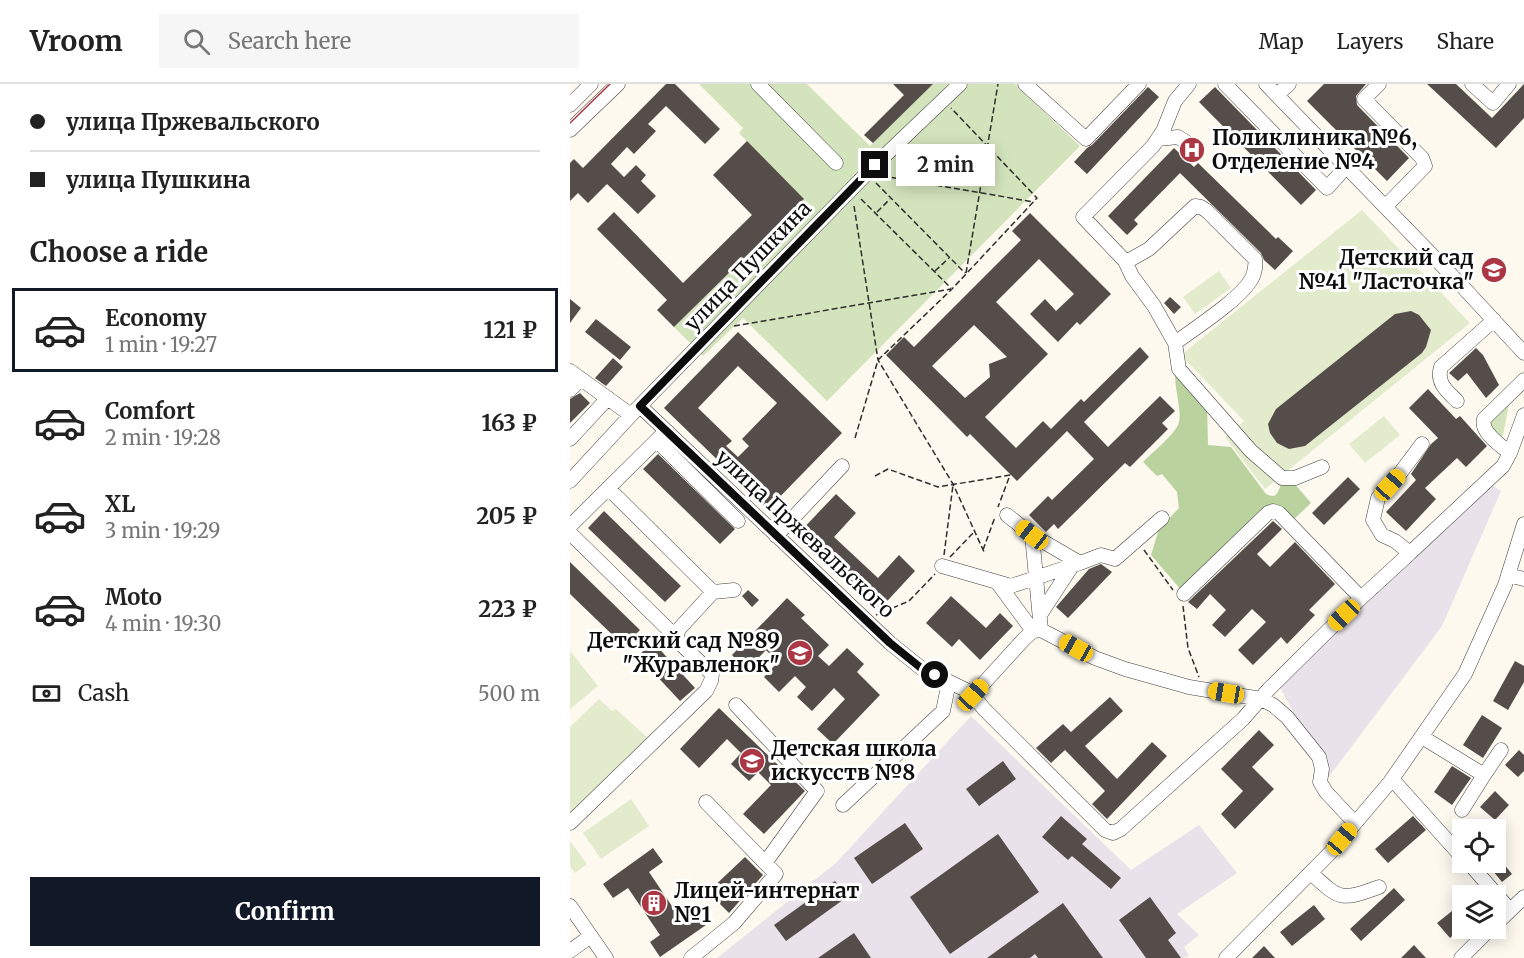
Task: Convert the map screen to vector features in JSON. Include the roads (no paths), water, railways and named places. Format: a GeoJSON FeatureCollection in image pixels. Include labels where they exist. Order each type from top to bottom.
{"type":"FeatureCollection","features":[{"type":"Feature","properties":{"kind":"street"},"geometry":{"type":"LineString","coordinates":[[587,113],[572,100],[591,84]]}},
{"type":"Feature","properties":{"kind":"street"},"geometry":{"type":"LineString","coordinates":[[570,130],[618,84]]}},
{"type":"Feature","properties":{"kind":"street"},"geometry":{"type":"LineString","coordinates":[[758,84],[836,163]]}},
{"type":"Feature","properties":{"kind":"street","name":"улица Пушкина"},"geometry":{"type":"LineString","coordinates":[[570,481],[867,173],[960,84]]}},
{"type":"Feature","properties":{"kind":"street"},"geometry":{"type":"LineString","coordinates":[[1034,87],[1086,139],[1139,84]]}},
{"type":"Feature","properties":{"kind":"street"},"geometry":{"type":"LineString","coordinates":[[1225,84],[1327,188],[1346,167]]}},
{"type":"Feature","properties":{"kind":"street"},"geometry":{"type":"LineString","coordinates":[[1266,84],[1524,353]]}},
{"type":"Feature","properties":{"kind":"street"},"geometry":{"type":"LineString","coordinates":[[1277,95],[1289,84]]}},
{"type":"Feature","properties":{"kind":"street"},"geometry":{"type":"LineString","coordinates":[[1378,84],[1364,99],[1422,158],[1425,166],[1385,207]]}},
{"type":"Feature","properties":{"kind":"street"},"geometry":{"type":"LineString","coordinates":[[1472,84],[1493,103],[1509,84]]}},
{"type":"Feature","properties":{"kind":"street"},"geometry":{"type":"LineString","coordinates":[[1182,86],[1158,139],[1083,217],[1126,262],[1132,276],[1154,306],[1175,343],[1179,369],[1251,451],[1282,477],[1296,478],[1322,467]]}},
{"type":"Feature","properties":{"kind":"street"},"geometry":{"type":"LineString","coordinates":[[1158,139],[1178,138],[1186,142]]}},
{"type":"Feature","properties":{"kind":"street"},"geometry":{"type":"LineString","coordinates":[[1126,262],[1149,249],[1195,206],[1207,211],[1255,259],[1256,267],[1251,280],[1233,298],[1175,343]]}},
{"type":"Feature","properties":{"kind":"street"},"geometry":{"type":"LineString","coordinates":[[1457,401],[1443,386],[1438,375],[1441,367],[1494,320]]}},
{"type":"Feature","properties":{"kind":"street"},"geometry":{"type":"LineString","coordinates":[[570,390],[575,375]]}},
{"type":"Feature","properties":{"kind":"street","name":"улица Пржевальского"},"geometry":{"type":"LineString","coordinates":[[575,375],[608,398],[635,411],[921,668],[973,695],[1105,830],[1113,833],[1121,829],[1243,719],[1261,699]]}},
{"type":"Feature","properties":{"kind":"street"},"geometry":{"type":"LineString","coordinates":[[1510,453],[1485,430],[1482,424],[1484,419],[1524,380]]}},
{"type":"Feature","properties":{"kind":"street"},"geometry":{"type":"LineString","coordinates":[[570,439],[608,398]]}},
{"type":"Feature","properties":{"kind":"street"},"geometry":{"type":"LineString","coordinates":[[1261,699],[1361,598],[1503,466],[1524,415]]}},
{"type":"Feature","properties":{"kind":"street"},"geometry":{"type":"LineString","coordinates":[[570,526],[661,436],[738,520]]}},
{"type":"Feature","properties":{"kind":"street"},"geometry":{"type":"LineString","coordinates":[[1410,553],[1395,541],[1382,535],[1373,520],[1378,498],[1422,444]]}},
{"type":"Feature","properties":{"kind":"street"},"geometry":{"type":"LineString","coordinates":[[776,536],[842,466]]}},
{"type":"Feature","properties":{"kind":"street"},"geometry":{"type":"LineString","coordinates":[[608,488],[713,592]]}},
{"type":"Feature","properties":{"kind":"street"},"geometry":{"type":"LineString","coordinates":[[1180,596],[1268,513],[1274,511],[1287,521],[1361,598]]}},
{"type":"Feature","properties":{"kind":"street"},"geometry":{"type":"LineString","coordinates":[[1007,515],[1076,565]]}},
{"type":"Feature","properties":{"kind":"street"},"geometry":{"type":"LineString","coordinates":[[942,566],[1011,586],[1101,555],[1115,559],[1162,518]]}},
{"type":"Feature","properties":{"kind":"street"},"geometry":{"type":"LineString","coordinates":[[1226,958],[1311,873],[1392,779],[1422,737],[1465,674],[1508,576],[1524,524]]}},
{"type":"Feature","properties":{"kind":"street"},"geometry":{"type":"LineString","coordinates":[[570,533],[712,674],[706,691],[570,823]]}},
{"type":"Feature","properties":{"kind":"street"},"geometry":{"type":"LineString","coordinates":[[973,695],[1037,630],[1040,615],[1032,535]]}},
{"type":"Feature","properties":{"kind":"street"},"geometry":{"type":"LineString","coordinates":[[1040,615],[1076,565]]}},
{"type":"Feature","properties":{"kind":"street"},"geometry":{"type":"LineString","coordinates":[[1508,576],[1524,579]]}},
{"type":"Feature","properties":{"kind":"street"},"geometry":{"type":"LineString","coordinates":[[997,582],[1037,630],[1095,658],[1125,669],[1203,689],[1261,699],[1287,717],[1319,758],[1322,769],[1320,782],[1326,792],[1355,823]]}},
{"type":"Feature","properties":{"kind":"street"},"geometry":{"type":"LineString","coordinates":[[676,637],[680,629],[713,592],[734,590]]}},
{"type":"Feature","properties":{"kind":"street"},"geometry":{"type":"LineString","coordinates":[[843,805],[943,711],[949,682]]}},
{"type":"Feature","properties":{"kind":"street"},"geometry":{"type":"LineString","coordinates":[[736,705],[817,791],[765,863]]}},
{"type":"Feature","properties":{"kind":"street"},"geometry":{"type":"LineString","coordinates":[[1422,737],[1484,775]]}},
{"type":"Feature","properties":{"kind":"street"},"geometry":{"type":"LineString","coordinates":[[1462,810],[1501,750]]}},
{"type":"Feature","properties":{"kind":"street"},"geometry":{"type":"LineString","coordinates":[[1392,779],[1452,846]]}},
{"type":"Feature","properties":{"kind":"street"},"geometry":{"type":"LineString","coordinates":[[691,958],[734,923],[776,874],[705,802]]}},
{"type":"Feature","properties":{"kind":"street"},"geometry":{"type":"LineString","coordinates":[[1311,873],[1334,894],[1353,895],[1379,887]]}},
{"type":"Feature","properties":{"kind":"street"},"geometry":{"type":"LineString","coordinates":[[1478,873],[1510,910]]}},
{"type":"Feature","properties":{"kind":"street"},"geometry":{"type":"LineString","coordinates":[[1506,914],[1524,897]]}},
{"type":"Feature","properties":{"kind":"street"},"geometry":{"type":"LineString","coordinates":[[570,906],[606,958]]}},
{"type":"Feature","properties":{"kind":"street"},"geometry":{"type":"LineString","coordinates":[[570,951],[591,936]]}},
{"type":"Feature","properties":{"kind":"street"},"geometry":{"type":"LineString","coordinates":[[1461,958],[1480,939]]}},
{"type":"Feature","properties":{"kind":"tram line"},"geometry":{"type":"LineString","coordinates":[[570,123],[610,84]]}},
{"type":"Feature","properties":{"kind":"place","name":"Поликлиника №6, Отделение №4"},"geometry":{"type":"Point","coordinates":[1192,150]}},
{"type":"Feature","properties":{"kind":"place","name":"Детский сад №41 \"Ласточка\""},"geometry":{"type":"Point","coordinates":[1494,270]}},
{"type":"Feature","properties":{"kind":"place","name":"Детский сад №89 \"Журавленок\""},"geometry":{"type":"Point","coordinates":[800,653]}},
{"type":"Feature","properties":{"kind":"place","name":"Детская школа искусств №8"},"geometry":{"type":"Point","coordinates":[752,761]}},
{"type":"Feature","properties":{"kind":"place","name":"Лицей-интернат №1"},"geometry":{"type":"Point","coordinates":[654,903]}}]}
